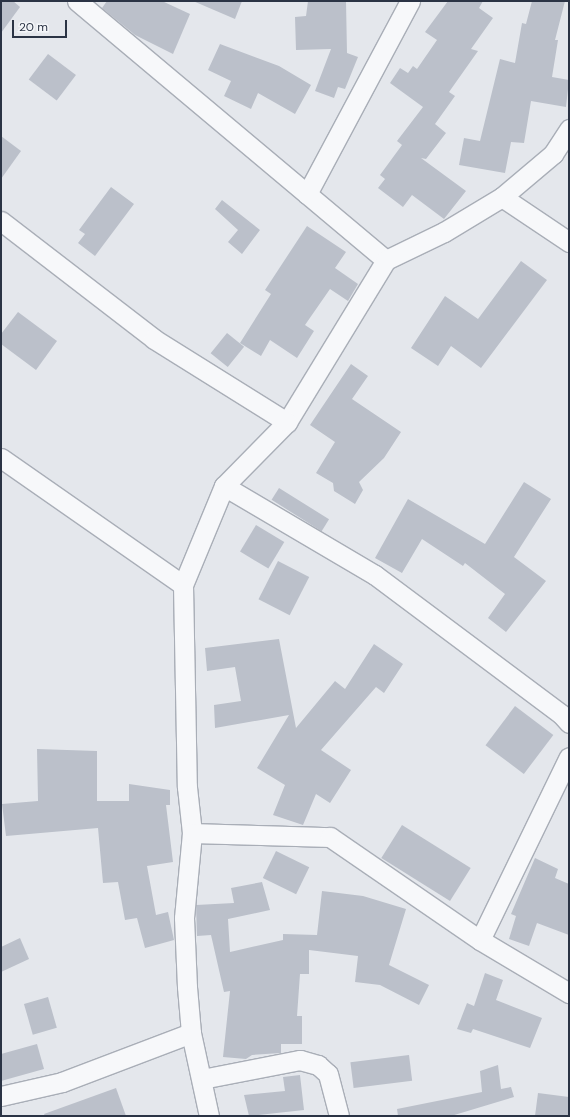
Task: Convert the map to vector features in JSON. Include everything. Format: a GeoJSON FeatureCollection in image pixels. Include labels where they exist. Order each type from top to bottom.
{"type":"FeatureCollection","features":[{"type":"Feature","properties":{"kind":"street"},"geometry":{"type":"LineString","coordinates":[[77,1],[386,260]]}},
{"type":"Feature","properties":{"kind":"street"},"geometry":{"type":"LineString","coordinates":[[307,194],[410,1]]}},
{"type":"Feature","properties":{"kind":"street"},"geometry":{"type":"LineString","coordinates":[[209,1116],[191,1033],[184,918],[192,833],[187,787],[183,585],[224,486],[287,422],[386,260],[444,232],[502,197],[553,154],[569,129]]}},
{"type":"Feature","properties":{"kind":"street"},"geometry":{"type":"LineString","coordinates":[[502,197],[569,242]]}},
{"type":"Feature","properties":{"kind":"street"},"geometry":{"type":"LineString","coordinates":[[1,221],[154,340],[287,422]]}},
{"type":"Feature","properties":{"kind":"street"},"geometry":{"type":"LineString","coordinates":[[1,458],[183,585]]}},
{"type":"Feature","properties":{"kind":"street"},"geometry":{"type":"LineString","coordinates":[[224,486],[375,575],[556,710],[569,723]]}},
{"type":"Feature","properties":{"kind":"street"},"geometry":{"type":"LineString","coordinates":[[480,940],[569,757]]}},
{"type":"Feature","properties":{"kind":"street"},"geometry":{"type":"LineString","coordinates":[[192,833],[330,838],[480,940],[569,993]]}},
{"type":"Feature","properties":{"kind":"street"},"geometry":{"type":"LineString","coordinates":[[1,1096],[62,1082],[191,1033]]}},
{"type":"Feature","properties":{"kind":"street"},"geometry":{"type":"LineString","coordinates":[[202,1080],[306,1062],[318,1065],[328,1074],[339,1116]]}},
{"type":"Feature","properties":{"kind":"building"},"geometry":{"type":"Polygon","coordinates":[[[1,1],[13,1],[20,7],[1,33],[1,1]]]}},
{"type":"Feature","properties":{"kind":"building"},"geometry":{"type":"Polygon","coordinates":[[[107,1],[162,1],[190,14],[173,54],[135,35],[102,8],[107,1]]]}},
{"type":"Feature","properties":{"kind":"building"},"geometry":{"type":"Polygon","coordinates":[[[193,1],[242,1],[235,19],[193,1]]]}},
{"type":"Feature","properties":{"kind":"building"},"geometry":{"type":"Polygon","coordinates":[[[308,1],[346,1],[347,53],[358,57],[345,89],[338,87],[334,98],[315,91],[331,49],[296,50],[295,17],[306,16],[308,1]]]}},
{"type":"Feature","properties":{"kind":"building"},"geometry":{"type":"Polygon","coordinates":[[[448,1],[483,1],[479,8],[493,18],[471,49],[478,51],[449,92],[455,96],[435,124],[446,133],[426,159],[421,158],[466,191],[444,219],[412,195],[403,207],[378,188],[385,179],[380,175],[402,145],[397,141],[423,107],[390,83],[400,68],[408,73],[413,66],[417,69],[437,40],[425,32],[448,1]]]}},
{"type":"Feature","properties":{"kind":"building"},"geometry":{"type":"Polygon","coordinates":[[[532,1],[565,1],[555,40],[558,40],[552,77],[569,80],[566,107],[531,101],[524,143],[511,142],[505,173],[459,165],[464,138],[480,141],[500,59],[515,63],[522,23],[526,24],[532,1]]]}},
{"type":"Feature","properties":{"kind":"building"},"geometry":{"type":"Polygon","coordinates":[[[220,44],[279,66],[311,85],[295,114],[258,93],[251,109],[224,96],[231,81],[208,70],[220,44]]]}},
{"type":"Feature","properties":{"kind":"building"},"geometry":{"type":"Polygon","coordinates":[[[48,54],[76,75],[57,101],[29,80],[48,54]]]}},
{"type":"Feature","properties":{"kind":"building"},"geometry":{"type":"Polygon","coordinates":[[[1,136],[21,151],[1,179],[1,136]]]}},
{"type":"Feature","properties":{"kind":"building"},"geometry":{"type":"Polygon","coordinates":[[[111,187],[134,204],[95,256],[78,243],[85,234],[79,230],[111,187]]]}},
{"type":"Feature","properties":{"kind":"building"},"geometry":{"type":"Polygon","coordinates":[[[222,200],[260,230],[242,254],[228,242],[238,230],[215,209],[222,200]]]}},
{"type":"Feature","properties":{"kind":"building"},"geometry":{"type":"Polygon","coordinates":[[[307,226],[346,252],[335,268],[358,284],[348,301],[330,289],[305,325],[314,331],[297,358],[270,340],[261,356],[240,343],[271,294],[265,290],[307,226]]]}},
{"type":"Feature","properties":{"kind":"building"},"geometry":{"type":"Polygon","coordinates":[[[521,261],[547,280],[481,368],[451,346],[438,366],[411,348],[445,296],[478,319],[521,261]]]}},
{"type":"Feature","properties":{"kind":"building"},"geometry":{"type":"Polygon","coordinates":[[[18,312],[57,341],[36,370],[1,344],[1,334],[18,312]]]}},
{"type":"Feature","properties":{"kind":"building"},"geometry":{"type":"Polygon","coordinates":[[[227,333],[244,347],[228,367],[211,353],[227,333]]]}},
{"type":"Feature","properties":{"kind":"building"},"geometry":{"type":"Polygon","coordinates":[[[351,364],[368,376],[352,399],[401,432],[384,458],[359,482],[363,490],[355,504],[334,491],[333,483],[316,473],[335,442],[310,425],[351,364]]]}},
{"type":"Feature","properties":{"kind":"building"},"geometry":{"type":"Polygon","coordinates":[[[524,482],[551,499],[514,557],[546,581],[506,632],[488,618],[505,594],[465,563],[463,566],[422,539],[402,573],[375,558],[408,499],[485,544],[524,482]]]}},
{"type":"Feature","properties":{"kind":"building"},"geometry":{"type":"Polygon","coordinates":[[[279,488],[329,519],[322,531],[272,500],[279,488]]]}},
{"type":"Feature","properties":{"kind":"building"},"geometry":{"type":"Polygon","coordinates":[[[256,525],[284,542],[268,569],[240,552],[256,525]]]}},
{"type":"Feature","properties":{"kind":"building"},"geometry":{"type":"Polygon","coordinates":[[[278,561],[309,577],[290,615],[258,599],[278,561]]]}},
{"type":"Feature","properties":{"kind":"building"},"geometry":{"type":"Polygon","coordinates":[[[279,639],[296,728],[335,681],[345,689],[374,644],[403,664],[384,693],[376,687],[321,750],[351,770],[330,803],[316,794],[303,825],[273,815],[285,785],[257,768],[289,715],[215,728],[214,705],[241,701],[235,667],[207,671],[205,648],[279,639]]]}},
{"type":"Feature","properties":{"kind":"building"},"geometry":{"type":"Polygon","coordinates":[[[515,706],[553,735],[524,774],[486,745],[515,706]]]}},
{"type":"Feature","properties":{"kind":"building"},"geometry":{"type":"Polygon","coordinates":[[[37,749],[97,751],[97,801],[129,801],[129,784],[170,790],[170,805],[166,805],[173,862],[147,866],[156,915],[168,912],[174,940],[145,948],[137,918],[125,920],[118,882],[103,883],[98,828],[6,836],[2,804],[38,801],[37,749]]]}},
{"type":"Feature","properties":{"kind":"building"},"geometry":{"type":"Polygon","coordinates":[[[402,825],[471,868],[450,901],[381,858],[402,825]]]}},
{"type":"Feature","properties":{"kind":"building"},"geometry":{"type":"Polygon","coordinates":[[[276,851],[309,867],[296,894],[263,878],[276,851]]]}},
{"type":"Feature","properties":{"kind":"building"},"geometry":{"type":"Polygon","coordinates":[[[535,858],[558,869],[555,878],[569,884],[569,935],[537,923],[529,946],[509,939],[516,916],[511,914],[535,858]]]}},
{"type":"Feature","properties":{"kind":"building"},"geometry":{"type":"Polygon","coordinates":[[[262,882],[270,910],[228,919],[230,952],[283,940],[283,934],[317,935],[322,891],[363,896],[406,909],[389,965],[429,985],[419,1005],[380,985],[355,982],[358,956],[309,950],[309,974],[300,974],[297,1016],[302,1016],[302,1044],[281,1044],[281,1053],[252,1055],[246,1059],[223,1057],[230,991],[224,992],[211,935],[197,936],[196,905],[234,903],[231,888],[262,882]]]}},
{"type":"Feature","properties":{"kind":"building"},"geometry":{"type":"Polygon","coordinates":[[[20,938],[29,959],[1,972],[1,947],[20,938]]]}},
{"type":"Feature","properties":{"kind":"building"},"geometry":{"type":"Polygon","coordinates":[[[485,973],[503,980],[496,1000],[542,1018],[530,1048],[473,1029],[471,1033],[457,1029],[467,1003],[474,1006],[485,973]]]}},
{"type":"Feature","properties":{"kind":"building"},"geometry":{"type":"Polygon","coordinates":[[[48,997],[57,1028],[33,1035],[24,1004],[48,997]]]}},
{"type":"Feature","properties":{"kind":"building"},"geometry":{"type":"Polygon","coordinates":[[[37,1044],[44,1069],[1,1081],[1,1054],[37,1044]]]}},
{"type":"Feature","properties":{"kind":"building"},"geometry":{"type":"Polygon","coordinates":[[[409,1055],[412,1081],[354,1088],[350,1062],[409,1055]]]}},
{"type":"Feature","properties":{"kind":"building"},"geometry":{"type":"Polygon","coordinates":[[[498,1065],[501,1089],[511,1087],[514,1097],[451,1116],[398,1116],[397,1109],[482,1092],[480,1071],[498,1065]]]}},
{"type":"Feature","properties":{"kind":"building"},"geometry":{"type":"Polygon","coordinates":[[[300,1075],[304,1110],[249,1116],[244,1095],[285,1091],[283,1077],[300,1075]]]}},
{"type":"Feature","properties":{"kind":"building"},"geometry":{"type":"Polygon","coordinates":[[[116,1088],[126,1116],[45,1116],[44,1114],[116,1088]]]}},
{"type":"Feature","properties":{"kind":"building"},"geometry":{"type":"Polygon","coordinates":[[[538,1093],[569,1097],[569,1116],[535,1116],[538,1093]]]}}]}
